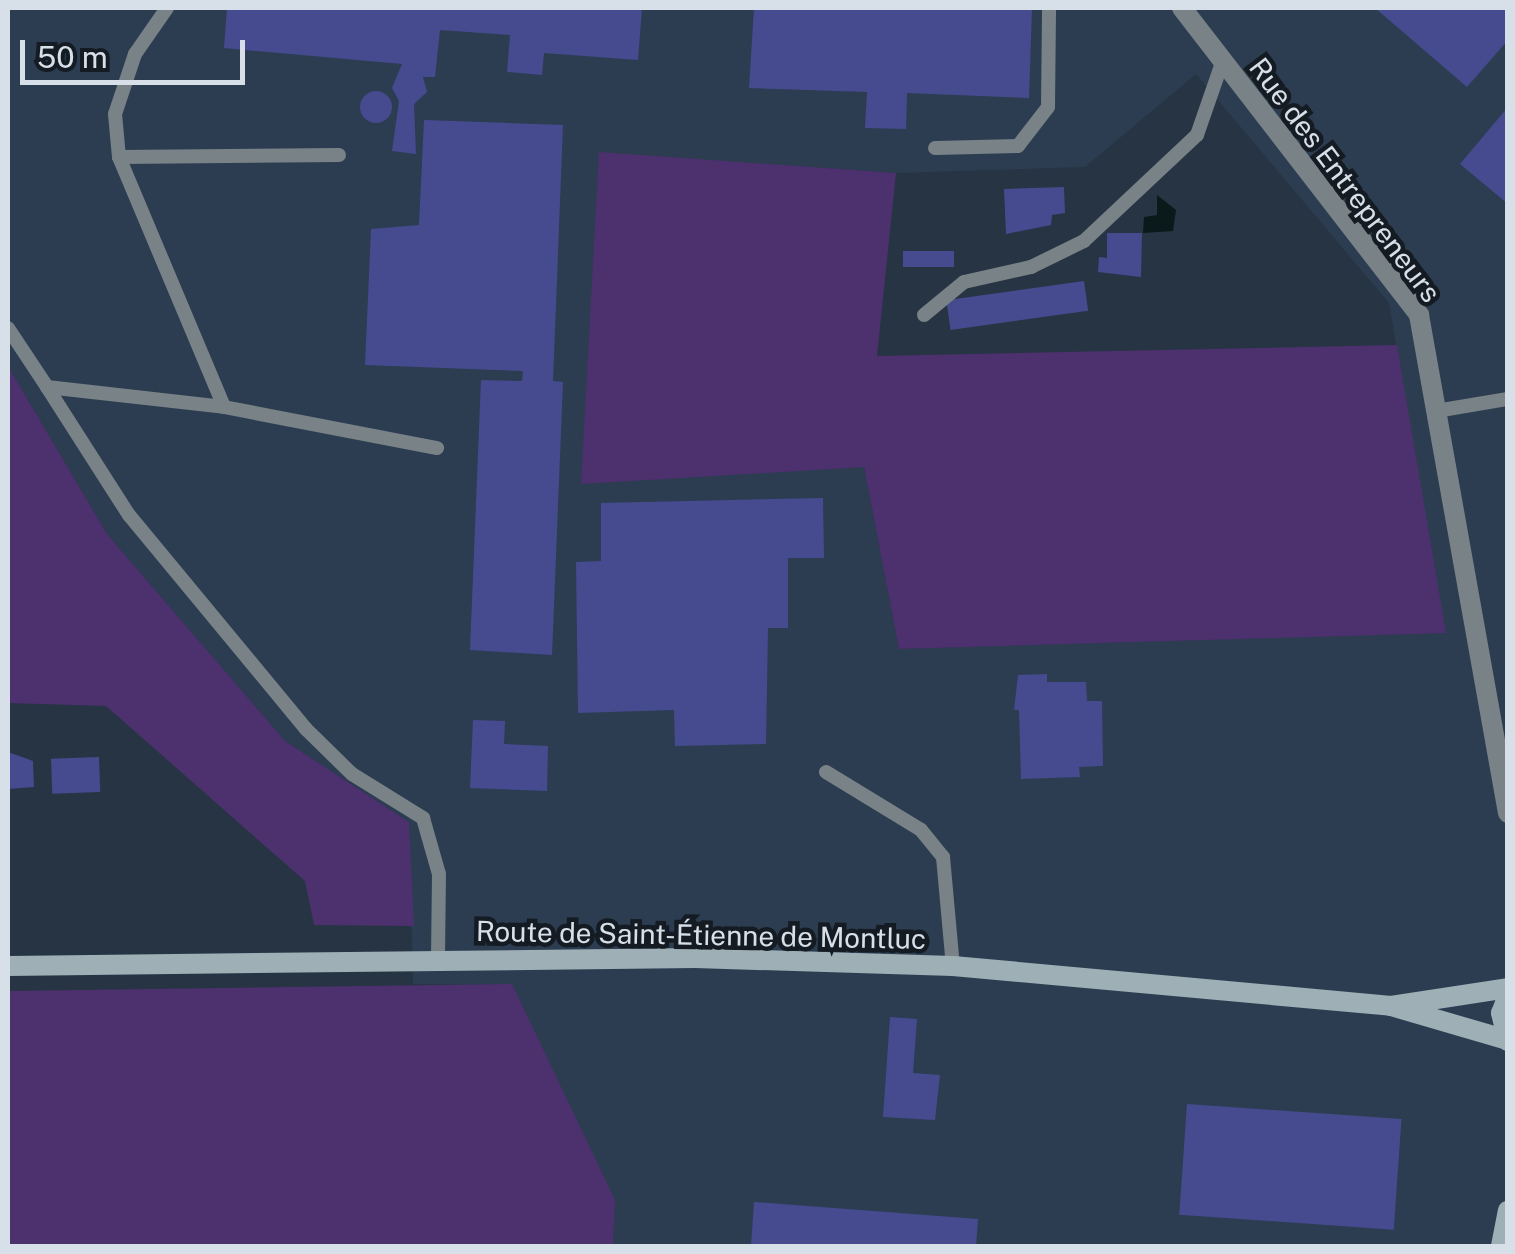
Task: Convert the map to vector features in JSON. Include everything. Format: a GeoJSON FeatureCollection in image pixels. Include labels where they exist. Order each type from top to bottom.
{"type":"FeatureCollection","features":[{"type":"Feature","properties":{"kind":"main road","name":"Route de Saint-Étienne de Montluc"},"geometry":{"type":"LineString","coordinates":[[8,966],[438,959],[953,966],[1391,1006],[1507,1040],[1502,1013],[1508,992],[1391,1006]]}},
{"type":"Feature","properties":{"kind":"main road"},"geometry":{"type":"LineString","coordinates":[[1500,1246],[1508,1211]]}},
{"type":"Feature","properties":{"kind":"street","name":"Rue des Entrepreneurs"},"geometry":{"type":"LineString","coordinates":[[1182,8],[1419,315],[1508,813]]}},
{"type":"Feature","properties":{"kind":"lane"},"geometry":{"type":"LineString","coordinates":[[167,8],[136,54],[115,114],[120,157],[224,407]]}},
{"type":"Feature","properties":{"kind":"lane"},"geometry":{"type":"LineString","coordinates":[[934,148],[1018,146],[1048,107],[1049,8]]}},
{"type":"Feature","properties":{"kind":"lane"},"geometry":{"type":"LineString","coordinates":[[924,315],[964,282],[1031,267],[1084,241],[1196,134],[1222,63]]}},
{"type":"Feature","properties":{"kind":"lane"},"geometry":{"type":"LineString","coordinates":[[120,157],[339,155]]}},
{"type":"Feature","properties":{"kind":"lane"},"geometry":{"type":"LineString","coordinates":[[8,328],[128,515],[306,729],[352,774],[423,818],[439,874],[438,959]]}},
{"type":"Feature","properties":{"kind":"lane"},"geometry":{"type":"LineString","coordinates":[[46,387],[224,407],[437,448]]}},
{"type":"Feature","properties":{"kind":"lane"},"geometry":{"type":"LineString","coordinates":[[1436,411],[1508,399]]}},
{"type":"Feature","properties":{"kind":"lane"},"geometry":{"type":"LineString","coordinates":[[826,772],[921,830],[943,857],[953,966]]}},
{"type":"Feature","properties":{"kind":"shaded area"},"geometry":{"type":"Polygon","coordinates":[[[8,8],[1507,8],[1507,1246],[613,1246],[614,1200],[512,985],[413,984],[409,822],[285,741],[107,534],[8,366],[8,8]],[[1196,74],[1085,167],[896,173],[599,153],[864,467],[899,649],[1445,632],[1389,303],[1196,74]]]}},
{"type":"Feature","properties":{"kind":"shaded area"},"geometry":{"type":"Polygon","coordinates":[[[599,152],[896,173],[877,356],[1397,345],[1446,633],[899,649],[864,467],[581,484],[599,152]]]}},
{"type":"Feature","properties":{"kind":"shaded area"},"geometry":{"type":"Polygon","coordinates":[[[1157,195],[1176,210],[1173,231],[1143,233],[1144,217],[1157,215],[1157,195]]]}},
{"type":"Feature","properties":{"kind":"shaded area"},"geometry":{"type":"Polygon","coordinates":[[[8,366],[107,534],[285,741],[409,822],[414,926],[314,925],[305,881],[106,706],[8,703],[8,366]]]}},
{"type":"Feature","properties":{"kind":"shaded area"},"geometry":{"type":"Polygon","coordinates":[[[512,984],[615,1200],[613,1246],[8,1246],[8,991],[512,984]]]}},
{"type":"Feature","properties":{"kind":"building"},"geometry":{"type":"Polygon","coordinates":[[[227,8],[642,8],[638,60],[544,53],[542,75],[507,72],[510,35],[440,30],[435,77],[423,77],[427,92],[414,104],[416,154],[392,151],[399,101],[392,88],[402,64],[224,48],[227,8]]]}},
{"type":"Feature","properties":{"kind":"building"},"geometry":{"type":"Polygon","coordinates":[[[754,8],[1032,8],[1029,98],[907,93],[906,129],[865,128],[867,92],[749,88],[754,8]]]}},
{"type":"Feature","properties":{"kind":"building"},"geometry":{"type":"Polygon","coordinates":[[[1375,8],[1508,8],[1508,40],[1467,87],[1375,8]]]}},
{"type":"Feature","properties":{"kind":"building"},"geometry":{"type":"Polygon","coordinates":[[[376,91],[387,96],[392,107],[387,118],[376,123],[365,118],[360,107],[365,96],[376,91]]]}},
{"type":"Feature","properties":{"kind":"building"},"geometry":{"type":"Polygon","coordinates":[[[1508,107],[1508,204],[1460,164],[1508,107]]]}},
{"type":"Feature","properties":{"kind":"building"},"geometry":{"type":"Polygon","coordinates":[[[424,120],[563,125],[553,381],[563,382],[552,655],[470,650],[481,380],[522,381],[523,371],[365,365],[371,229],[419,225],[424,120]]]}},
{"type":"Feature","properties":{"kind":"building"},"geometry":{"type":"Polygon","coordinates":[[[1064,187],[1065,213],[1052,215],[1051,225],[1006,234],[1004,189],[1064,187]]]}},
{"type":"Feature","properties":{"kind":"building"},"geometry":{"type":"Polygon","coordinates":[[[1107,233],[1142,233],[1141,277],[1098,272],[1099,257],[1107,258],[1107,233]]]}},
{"type":"Feature","properties":{"kind":"building"},"geometry":{"type":"Polygon","coordinates":[[[903,251],[954,251],[954,267],[903,267],[903,251]]]}},
{"type":"Feature","properties":{"kind":"building"},"geometry":{"type":"Polygon","coordinates":[[[1084,281],[1088,311],[951,330],[946,300],[1084,281]]]}},
{"type":"Feature","properties":{"kind":"building"},"geometry":{"type":"Polygon","coordinates":[[[823,498],[824,558],[788,558],[788,628],[768,628],[766,744],[675,746],[674,710],[578,713],[576,562],[601,561],[601,503],[823,498]]]}},
{"type":"Feature","properties":{"kind":"building"},"geometry":{"type":"Polygon","coordinates":[[[1047,674],[1047,682],[1086,682],[1087,701],[1102,701],[1103,766],[1079,767],[1080,777],[1021,779],[1019,710],[1014,710],[1018,675],[1047,674]]]}},
{"type":"Feature","properties":{"kind":"building"},"geometry":{"type":"Polygon","coordinates":[[[473,720],[505,721],[504,744],[548,746],[547,791],[470,788],[473,720]]]}},
{"type":"Feature","properties":{"kind":"building"},"geometry":{"type":"Polygon","coordinates":[[[8,752],[33,761],[34,787],[8,789],[8,752]]]}},
{"type":"Feature","properties":{"kind":"building"},"geometry":{"type":"Polygon","coordinates":[[[99,757],[100,792],[52,794],[51,759],[99,757]]]}},
{"type":"Feature","properties":{"kind":"building"},"geometry":{"type":"Polygon","coordinates":[[[890,1017],[917,1019],[913,1073],[940,1075],[935,1120],[883,1117],[890,1017]]]}},
{"type":"Feature","properties":{"kind":"building"},"geometry":{"type":"Polygon","coordinates":[[[1187,1104],[1401,1119],[1394,1230],[1179,1215],[1187,1104]]]}},
{"type":"Feature","properties":{"kind":"building"},"geometry":{"type":"Polygon","coordinates":[[[754,1202],[978,1219],[976,1246],[751,1246],[754,1202]]]}}]}
